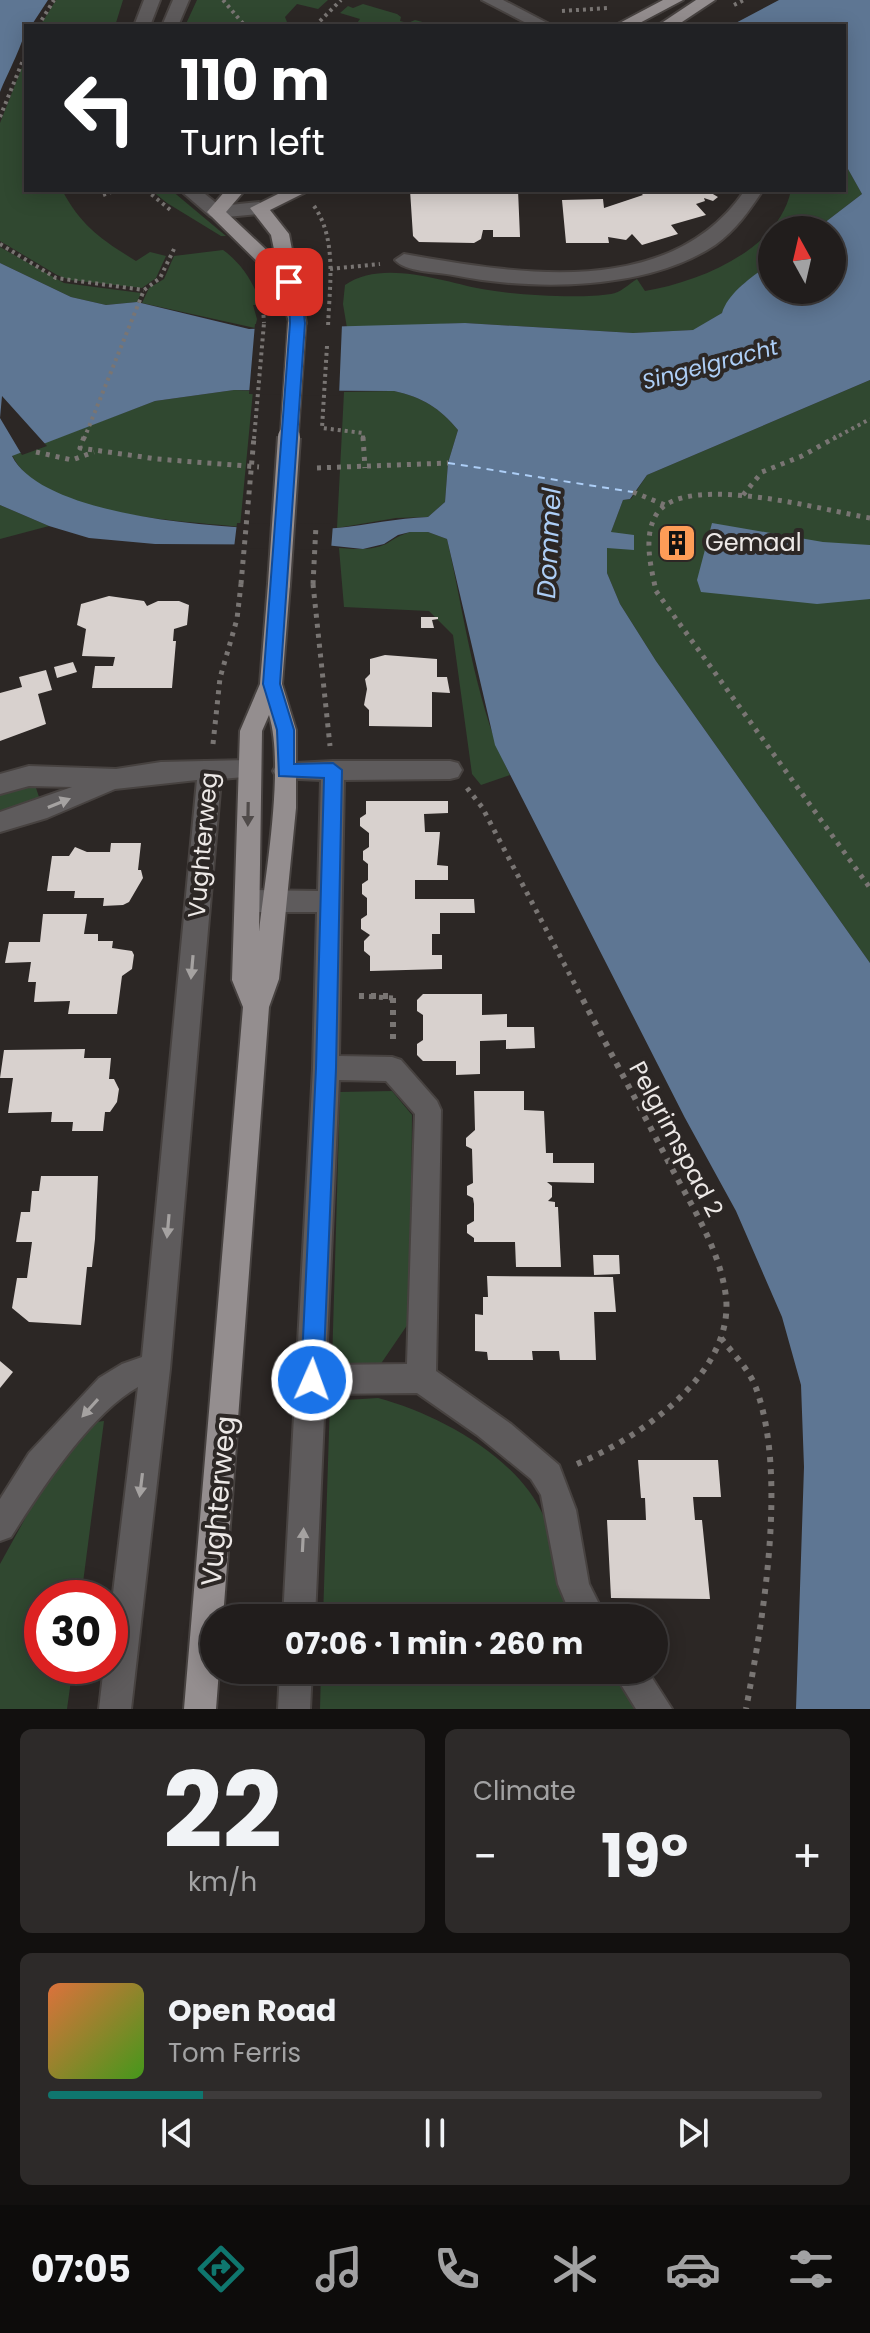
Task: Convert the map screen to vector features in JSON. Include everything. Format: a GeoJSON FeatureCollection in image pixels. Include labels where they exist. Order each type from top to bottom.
{"type":"FeatureCollection","features":[{"type":"Feature","properties":{"kind":"main road"},"geometry":{"type":"LineString","coordinates":[[626,24],[675,0]]}},
{"type":"Feature","properties":{"kind":"main road"},"geometry":{"type":"LineString","coordinates":[[668,24],[707,0]]}},
{"type":"Feature","properties":{"kind":"main road"},"geometry":{"type":"LineString","coordinates":[[235,192],[216,212],[289,282]]}},
{"type":"Feature","properties":{"kind":"main road"},"geometry":{"type":"LineString","coordinates":[[259,208],[295,192]]}},
{"type":"Feature","properties":{"kind":"main road","name":"Vughterweg"},"geometry":{"type":"LineString","coordinates":[[256,1007],[245,980],[251,731],[271,684],[297,323],[296,302],[280,234],[259,208]]}},
{"type":"Feature","properties":{"kind":"main road","name":"Vughterweg"},"geometry":{"type":"LineString","coordinates":[[200,1709],[256,1007],[266,979],[276,901],[285,730],[271,684]]}},
{"type":"Feature","properties":{"kind":"street"},"geometry":{"type":"LineString","coordinates":[[143,24],[152,0]]}},
{"type":"Feature","properties":{"kind":"street"},"geometry":{"type":"LineString","coordinates":[[171,24],[181,0]]}},
{"type":"Feature","properties":{"kind":"street"},"geometry":{"type":"LineString","coordinates":[[490,0],[541,24]]}},
{"type":"Feature","properties":{"kind":"street"},"geometry":{"type":"LineString","coordinates":[[191,192],[216,212],[259,208]]}},
{"type":"Feature","properties":{"kind":"street"},"geometry":{"type":"LineString","coordinates":[[239,192],[259,208]]}},
{"type":"Feature","properties":{"kind":"street"},"geometry":{"type":"LineString","coordinates":[[404,260],[492,276],[542,279],[622,272],[661,263],[721,232],[752,192]]}},
{"type":"Feature","properties":{"kind":"street"},"geometry":{"type":"LineString","coordinates":[[0,784],[29,776],[116,779],[161,772],[249,769]]}},
{"type":"Feature","properties":{"kind":"street","name":"Vughterweg"},"geometry":{"type":"LineString","coordinates":[[115,1709],[155,1369],[210,770]]}},
{"type":"Feature","properties":{"kind":"street"},"geometry":{"type":"LineString","coordinates":[[300,1604],[326,1068],[333,770]]}},
{"type":"Feature","properties":{"kind":"street"},"geometry":{"type":"LineString","coordinates":[[285,771],[450,770]]}},
{"type":"Feature","properties":{"kind":"street"},"geometry":{"type":"LineString","coordinates":[[0,822],[39,811],[116,779]]}},
{"type":"Feature","properties":{"kind":"street"},"geometry":{"type":"LineString","coordinates":[[247,901],[329,902]]}},
{"type":"Feature","properties":{"kind":"street"},"geometry":{"type":"LineString","coordinates":[[326,1068],[392,1069],[428,1110],[421,1378]]}},
{"type":"Feature","properties":{"kind":"street"},"geometry":{"type":"LineString","coordinates":[[0,1526],[40,1464],[109,1388],[132,1374],[155,1369]]}},
{"type":"Feature","properties":{"kind":"street"},"geometry":{"type":"LineString","coordinates":[[312,1380],[421,1378],[490,1424],[548,1475],[560,1509],[567,1564],[581,1604]]}},
{"type":"Feature","properties":{"kind":"street"},"geometry":{"type":"LineString","coordinates":[[294,1709],[295,1684]]}},
{"type":"Feature","properties":{"kind":"street"},"geometry":{"type":"LineString","coordinates":[[638,1684],[656,1709]]}},
{"type":"Feature","properties":{"kind":"path"},"geometry":{"type":"LineString","coordinates":[[39,24],[54,0]]}},
{"type":"Feature","properties":{"kind":"path"},"geometry":{"type":"LineString","coordinates":[[223,0],[243,24]]}},
{"type":"Feature","properties":{"kind":"path"},"geometry":{"type":"LineString","coordinates":[[317,24],[341,0]]}},
{"type":"Feature","properties":{"kind":"path"},"geometry":{"type":"LineString","coordinates":[[0,117],[24,58]]}},
{"type":"Feature","properties":{"kind":"path"},"geometry":{"type":"LineString","coordinates":[[103,195],[111,192]]}},
{"type":"Feature","properties":{"kind":"path"},"geometry":{"type":"LineString","coordinates":[[302,192],[326,223],[330,269],[322,428],[363,433],[365,468]]}},
{"type":"Feature","properties":{"kind":"path"},"geometry":{"type":"LineString","coordinates":[[0,244],[56,278],[144,290]]}},
{"type":"Feature","properties":{"kind":"path"},"geometry":{"type":"LineString","coordinates":[[174,249],[160,278],[144,290],[80,448],[268,467]]}},
{"type":"Feature","properties":{"kind":"path"},"geometry":{"type":"LineString","coordinates":[[330,269],[404,260]]}},
{"type":"Feature","properties":{"kind":"path","name":"Vughterweg"},"geometry":{"type":"LineString","coordinates":[[210,770],[220,678],[237,619],[264,323]]}},
{"type":"Feature","properties":{"kind":"path"},"geometry":{"type":"LineString","coordinates":[[742,496],[762,472],[802,456],[870,419]]}},
{"type":"Feature","properties":{"kind":"path"},"geometry":{"type":"LineString","coordinates":[[36,452],[72,460],[94,451]]}},
{"type":"Feature","properties":{"kind":"path"},"geometry":{"type":"LineString","coordinates":[[309,468],[448,463]]}},
{"type":"Feature","properties":{"kind":"path"},"geometry":{"type":"LineString","coordinates":[[633,492],[665,505]]}},
{"type":"Feature","properties":{"kind":"path"},"geometry":{"type":"LineString","coordinates":[[870,518],[707,492],[678,497],[657,514],[648,537],[647,560],[656,591],[870,888]]}},
{"type":"Feature","properties":{"kind":"path"},"geometry":{"type":"LineString","coordinates":[[313,584],[333,770]]}},
{"type":"Feature","properties":{"kind":"path","name":"Pelgrimspad 2"},"geometry":{"type":"LineString","coordinates":[[450,770],[482,807],[711,1243],[726,1301],[721,1338],[704,1371],[677,1403],[595,1457],[548,1475]]}},
{"type":"Feature","properties":{"kind":"path"},"geometry":{"type":"LineString","coordinates":[[328,996],[393,996],[392,1069]]}},
{"type":"Feature","properties":{"kind":"path"},"geometry":{"type":"LineString","coordinates":[[721,1338],[756,1385],[767,1421],[769,1509],[764,1581],[746,1709]]}},
{"type":"Feature","properties":{"kind":"green space"},"geometry":{"type":"Polygon","coordinates":[[[56,0],[123,0],[116,24],[41,24],[56,0]]]}},
{"type":"Feature","properties":{"kind":"green space"},"geometry":{"type":"Polygon","coordinates":[[[197,0],[328,0],[318,9],[297,4],[285,17],[287,22],[294,24],[186,24],[197,0]]]}},
{"type":"Feature","properties":{"kind":"green space"},"geometry":{"type":"Polygon","coordinates":[[[363,4],[397,14],[401,17],[400,21],[408,23],[415,20],[430,24],[356,24],[360,19],[340,13],[348,6],[353,8],[363,4]]]}},
{"type":"Feature","properties":{"kind":"green space"},"geometry":{"type":"Polygon","coordinates":[[[24,62],[24,192],[63,192],[93,231],[136,261],[150,252],[166,256],[156,278],[142,288],[70,280],[0,241],[0,123],[24,62]]]}},
{"type":"Feature","properties":{"kind":"green space"},"geometry":{"type":"Polygon","coordinates":[[[846,166],[862,194],[833,216],[780,216],[790,192],[846,192],[846,166]]]}},
{"type":"Feature","properties":{"kind":"green space"},"geometry":{"type":"Polygon","coordinates":[[[153,192],[173,192],[226,236],[221,236],[153,192]]]}},
{"type":"Feature","properties":{"kind":"green space"},"geometry":{"type":"Polygon","coordinates":[[[758,242],[758,273],[741,286],[722,313],[694,330],[633,333],[465,323],[347,328],[343,304],[345,285],[360,277],[412,274],[528,295],[598,295],[614,293],[637,279],[645,291],[689,280],[734,260],[758,242]]]}},
{"type":"Feature","properties":{"kind":"green space"},"geometry":{"type":"Polygon","coordinates":[[[0,247],[64,283],[141,293],[137,302],[106,305],[71,297],[0,263],[0,247]]]}},
{"type":"Feature","properties":{"kind":"green space"},"geometry":{"type":"Polygon","coordinates":[[[223,250],[241,267],[255,289],[260,305],[253,305],[257,319],[255,328],[142,303],[149,288],[164,279],[174,256],[223,250]]]}},
{"type":"Feature","properties":{"kind":"green space"},"geometry":{"type":"Polygon","coordinates":[[[870,380],[870,963],[656,661],[620,604],[607,573],[607,548],[617,548],[611,532],[623,500],[631,499],[647,475],[870,380]]]}},
{"type":"Feature","properties":{"kind":"green space"},"geometry":{"type":"Polygon","coordinates":[[[234,390],[253,391],[240,527],[114,512],[81,503],[52,491],[28,476],[12,455],[155,401],[234,390]]]}},
{"type":"Feature","properties":{"kind":"green space"},"geometry":{"type":"Polygon","coordinates":[[[394,391],[430,404],[458,430],[448,463],[445,502],[428,517],[396,518],[337,528],[344,392],[394,391]]]}},
{"type":"Feature","properties":{"kind":"green space"},"geometry":{"type":"Polygon","coordinates":[[[0,505],[49,526],[0,539],[0,505]]]}},
{"type":"Feature","properties":{"kind":"green space"},"geometry":{"type":"Polygon","coordinates":[[[410,532],[428,532],[447,539],[488,720],[510,775],[481,785],[472,774],[453,635],[429,611],[344,607],[339,548],[375,548],[410,532]]]}},
{"type":"Feature","properties":{"kind":"green space"},"geometry":{"type":"Polygon","coordinates":[[[35,785],[39,797],[36,801],[0,812],[0,794],[35,785]]]}},
{"type":"Feature","properties":{"kind":"green space"},"geometry":{"type":"Polygon","coordinates":[[[392,1091],[412,1115],[410,1321],[380,1365],[332,1364],[340,1092],[392,1091]]]}},
{"type":"Feature","properties":{"kind":"green space"},"geometry":{"type":"Polygon","coordinates":[[[378,1398],[401,1405],[450,1427],[496,1457],[532,1495],[544,1517],[565,1604],[323,1604],[330,1401],[378,1398]]]}},
{"type":"Feature","properties":{"kind":"green space"},"geometry":{"type":"Polygon","coordinates":[[[104,1421],[83,1580],[24,1580],[24,1684],[70,1684],[67,1709],[0,1709],[0,1564],[48,1477],[96,1422],[104,1421]]]}},
{"type":"Feature","properties":{"kind":"green space"},"geometry":{"type":"Polygon","coordinates":[[[321,1684],[620,1684],[637,1709],[320,1709],[321,1684]]]}},
{"type":"Feature","properties":{"kind":"water"},"geometry":{"type":"Polygon","coordinates":[[[0,0],[48,0],[32,24],[24,24],[24,35],[0,92],[0,0]]]}},
{"type":"Feature","properties":{"kind":"water"},"geometry":{"type":"Polygon","coordinates":[[[779,0],[870,0],[870,380],[647,475],[630,499],[623,500],[611,532],[634,535],[634,550],[607,548],[607,573],[620,604],[656,661],[870,963],[870,1709],[796,1709],[804,1467],[801,1385],[782,1317],[736,1211],[685,1118],[495,745],[447,539],[428,532],[410,532],[384,544],[363,549],[325,545],[155,544],[89,538],[49,526],[0,505],[0,263],[71,297],[106,305],[137,302],[249,329],[465,323],[633,333],[693,330],[722,313],[736,291],[758,272],[758,304],[846,304],[846,216],[833,216],[862,194],[846,166],[846,24],[734,24],[779,0]],[[234,390],[155,401],[12,456],[33,479],[67,497],[111,510],[161,519],[212,525],[304,529],[428,517],[445,502],[448,463],[458,430],[430,404],[394,391],[234,390]]]}},
{"type":"Feature","properties":{"kind":"water"},"geometry":{"type":"Polygon","coordinates":[[[712,523],[823,542],[870,545],[870,599],[817,604],[701,592],[697,580],[712,523]]]}},
{"type":"Feature","properties":{"kind":"pier"},"geometry":{"type":"Polygon","coordinates":[[[255,324],[342,324],[339,396],[249,394],[255,324]]]}},
{"type":"Feature","properties":{"kind":"pier"},"geometry":{"type":"Polygon","coordinates":[[[2,396],[47,446],[22,455],[0,418],[2,396]]]}},
{"type":"Feature","properties":{"kind":"pier"},"geometry":{"type":"Polygon","coordinates":[[[237,523],[333,524],[331,550],[234,548],[237,523]]]}},
{"type":"Feature","properties":{"kind":"building"},"geometry":{"type":"Polygon","coordinates":[[[410,192],[518,192],[520,237],[493,237],[493,230],[483,230],[481,239],[474,243],[419,242],[413,236],[410,192]]]}},
{"type":"Feature","properties":{"kind":"building"},"geometry":{"type":"Polygon","coordinates":[[[640,192],[709,192],[718,197],[713,201],[704,198],[705,201],[696,204],[706,215],[671,225],[678,234],[642,245],[632,234],[626,240],[608,237],[609,243],[566,243],[562,200],[603,199],[604,208],[643,195],[640,192]]]}},
{"type":"Feature","properties":{"kind":"building","name":"Gemaal"},"geometry":{"type":"Polygon","coordinates":[[[665,525],[689,527],[688,560],[664,559],[665,525]]]}},
{"type":"Feature","properties":{"kind":"building"},"geometry":{"type":"Polygon","coordinates":[[[109,596],[144,601],[147,606],[158,601],[179,601],[189,605],[187,625],[174,629],[173,641],[176,641],[172,688],[92,688],[95,666],[113,666],[115,657],[82,656],[86,629],[77,625],[81,604],[109,596]]]}},
{"type":"Feature","properties":{"kind":"building"},"geometry":{"type":"Polygon","coordinates":[[[421,617],[438,619],[432,620],[434,628],[421,628],[421,617]]]}},
{"type":"Feature","properties":{"kind":"building"},"geometry":{"type":"Polygon","coordinates":[[[385,655],[437,659],[437,677],[447,677],[450,693],[432,692],[432,727],[369,726],[369,710],[364,705],[365,679],[370,674],[370,659],[385,655]]]}},
{"type":"Feature","properties":{"kind":"building"},"geometry":{"type":"Polygon","coordinates":[[[73,662],[77,672],[57,678],[54,667],[73,662]]]}},
{"type":"Feature","properties":{"kind":"building"},"geometry":{"type":"Polygon","coordinates":[[[46,670],[52,690],[38,694],[46,724],[0,741],[0,693],[22,687],[19,677],[46,670]]]}},
{"type":"Feature","properties":{"kind":"building"},"geometry":{"type":"Polygon","coordinates":[[[366,801],[448,801],[448,813],[424,814],[425,832],[440,832],[437,865],[448,866],[448,880],[415,880],[415,899],[474,899],[475,913],[440,913],[440,934],[432,934],[432,955],[442,955],[442,969],[370,971],[370,956],[364,951],[364,941],[370,935],[361,929],[361,919],[367,915],[367,898],[362,894],[362,884],[368,880],[368,864],[363,860],[363,851],[369,847],[369,833],[360,826],[360,818],[366,814],[366,801]]]}},
{"type":"Feature","properties":{"kind":"building"},"geometry":{"type":"Polygon","coordinates":[[[111,843],[141,843],[138,870],[141,870],[143,878],[129,902],[103,906],[104,898],[74,898],[75,891],[47,891],[52,856],[69,856],[75,847],[87,852],[110,852],[111,843]]]}},
{"type":"Feature","properties":{"kind":"building"},"geometry":{"type":"Polygon","coordinates":[[[43,914],[87,914],[84,934],[98,934],[98,941],[113,941],[112,948],[132,951],[132,969],[122,976],[117,1014],[68,1014],[70,1001],[34,1002],[36,982],[28,982],[31,962],[5,963],[9,942],[40,942],[43,914]]]}},
{"type":"Feature","properties":{"kind":"building"},"geometry":{"type":"Polygon","coordinates":[[[423,994],[482,994],[482,1015],[507,1014],[507,1027],[534,1027],[535,1048],[506,1049],[506,1040],[480,1041],[480,1074],[456,1075],[456,1061],[423,1061],[417,1055],[417,1044],[423,1040],[423,1015],[417,1011],[417,1000],[423,994]]]}},
{"type":"Feature","properties":{"kind":"building"},"geometry":{"type":"Polygon","coordinates":[[[85,1049],[84,1058],[111,1058],[109,1079],[114,1079],[119,1089],[117,1102],[110,1112],[105,1112],[103,1131],[72,1131],[73,1122],[51,1122],[52,1112],[8,1113],[13,1078],[0,1078],[4,1050],[85,1049]]]}},
{"type":"Feature","properties":{"kind":"building"},"geometry":{"type":"Polygon","coordinates":[[[474,1091],[524,1091],[524,1110],[544,1111],[546,1153],[553,1153],[553,1163],[594,1163],[594,1183],[547,1182],[552,1186],[552,1197],[548,1201],[555,1202],[555,1207],[558,1207],[561,1267],[516,1267],[515,1242],[474,1242],[474,1238],[467,1233],[467,1225],[474,1221],[473,1198],[467,1195],[467,1186],[473,1183],[472,1149],[466,1146],[466,1138],[475,1130],[474,1091]]]}},
{"type":"Feature","properties":{"kind":"building"},"geometry":{"type":"Polygon","coordinates":[[[41,1176],[98,1176],[92,1267],[87,1267],[81,1325],[29,1322],[12,1308],[17,1278],[27,1278],[32,1242],[16,1242],[21,1212],[30,1212],[32,1191],[39,1191],[41,1176]]]}},
{"type":"Feature","properties":{"kind":"building"},"geometry":{"type":"Polygon","coordinates":[[[593,1255],[619,1255],[620,1274],[594,1275],[593,1255]]]}},
{"type":"Feature","properties":{"kind":"building"},"geometry":{"type":"Polygon","coordinates":[[[487,1276],[613,1277],[616,1312],[594,1312],[596,1360],[560,1360],[559,1351],[532,1351],[533,1360],[488,1360],[487,1352],[475,1351],[475,1314],[483,1315],[483,1297],[488,1297],[487,1276]]]}},
{"type":"Feature","properties":{"kind":"building"},"geometry":{"type":"Polygon","coordinates":[[[0,1361],[13,1372],[0,1388],[0,1361]]]}},
{"type":"Feature","properties":{"kind":"building"},"geometry":{"type":"Polygon","coordinates":[[[638,1460],[718,1460],[721,1497],[693,1497],[695,1520],[702,1520],[710,1599],[611,1598],[607,1520],[646,1520],[638,1460]]]}},
{"type":"Feature","properties":{"kind":"ferry route"},"geometry":{"type":"LineString","coordinates":[[448,463],[633,492]]}},
{"type":"Feature","properties":{"kind":"place","name":"Gemaal"},"geometry":{"type":"Point","coordinates":[677,543]}},
{"type":"Feature","properties":{"kind":"route"},"geometry":{"type":"LineString","coordinates":[[289,282],[296,302],[297,323],[271,684],[285,730],[285,771],[333,770],[326,1068],[312,1380]]}},
{"type":"Feature","properties":{"kind":"water label","name":"Singelgracht"},"geometry":{"type":"Point","coordinates":[710,364]}},
{"type":"Feature","properties":{"kind":"water label","name":"Dommel"},"geometry":{"type":"Point","coordinates":[549,543]}}]}
